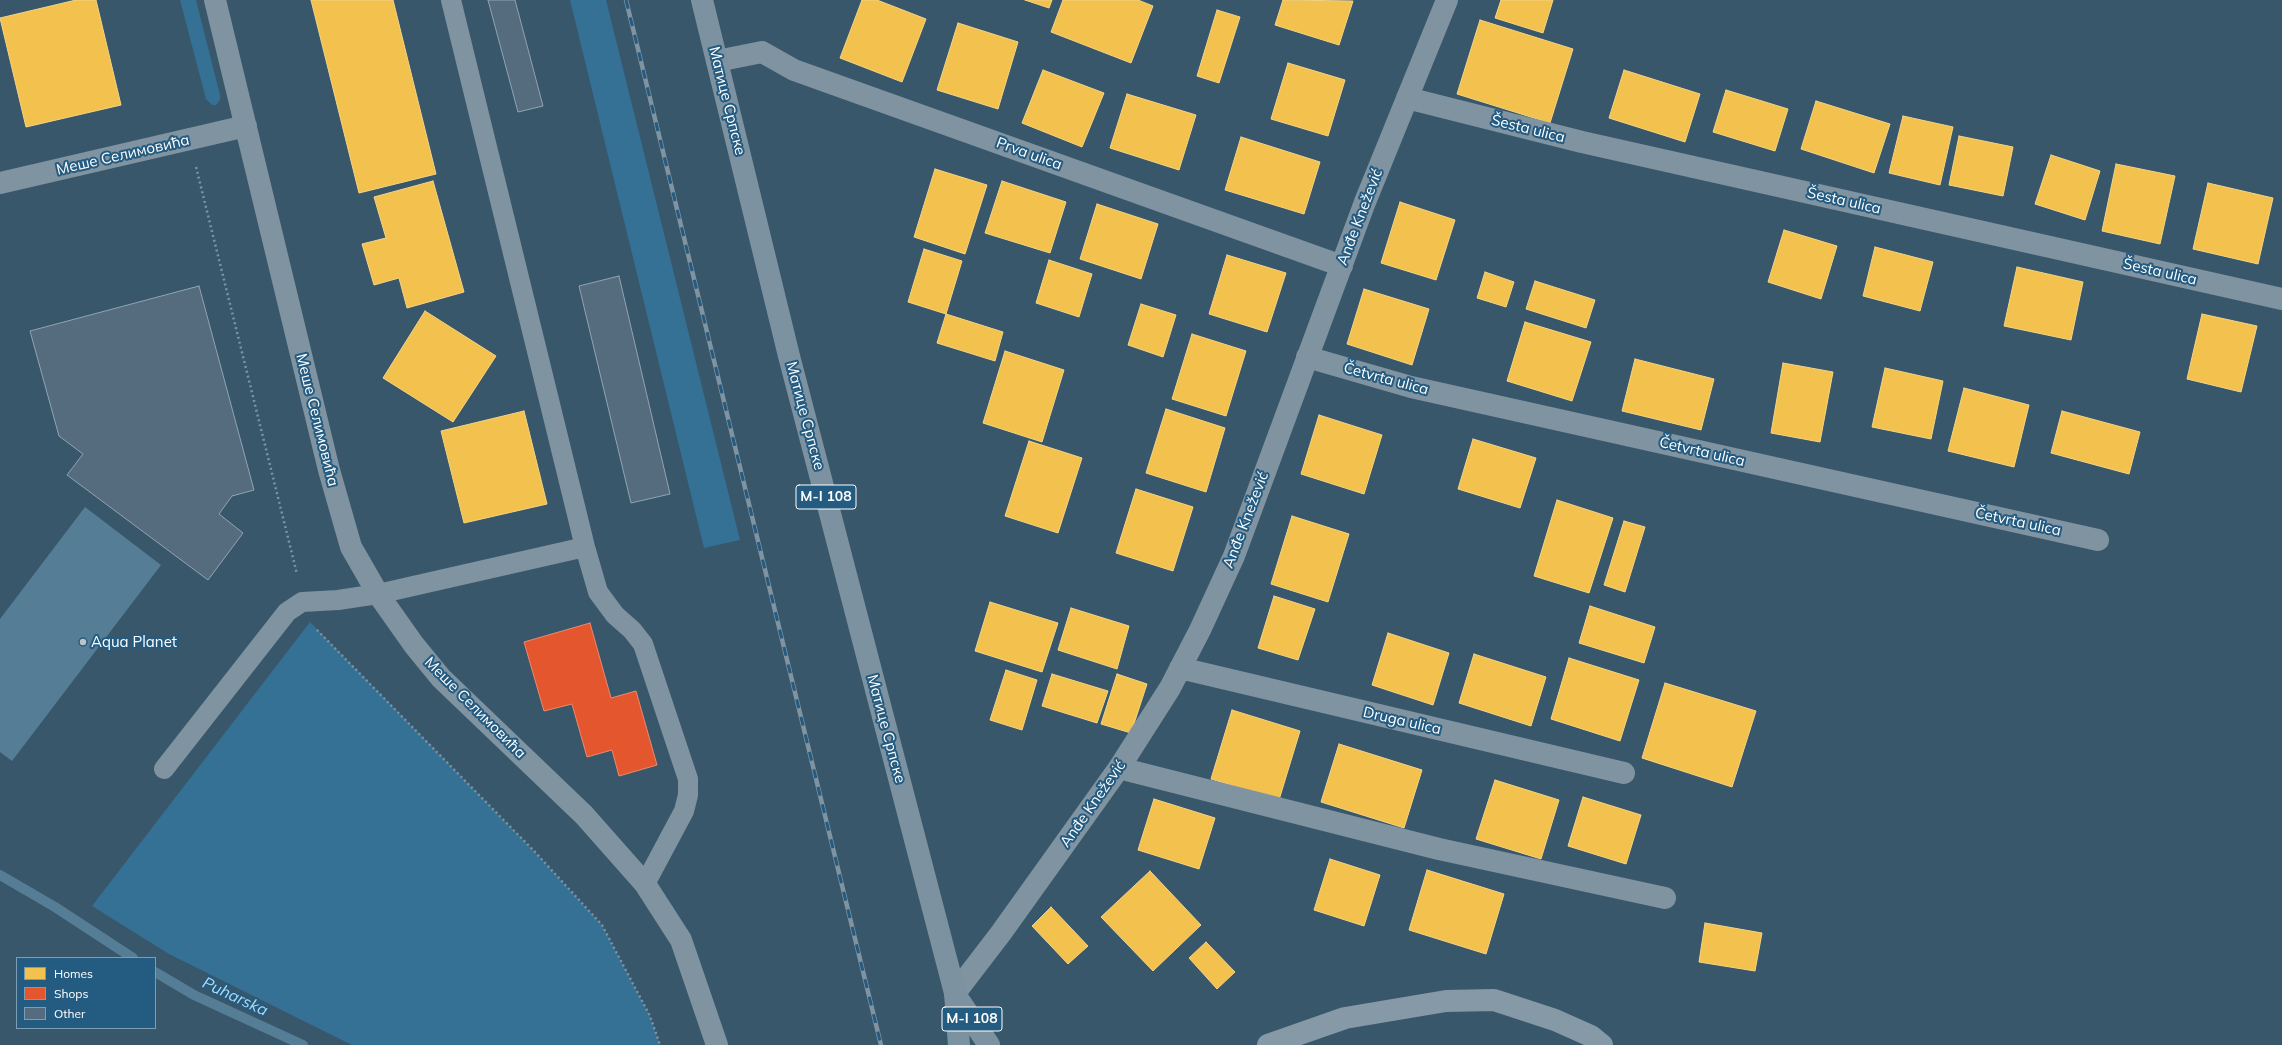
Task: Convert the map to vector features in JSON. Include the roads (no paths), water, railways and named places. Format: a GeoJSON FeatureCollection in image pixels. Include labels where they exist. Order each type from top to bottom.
{"type":"FeatureCollection","features":[{"type":"Feature","properties":{"kind":"main road","name":"Матице Српске"},"geometry":{"type":"LineString","coordinates":[[702,0],[789,356],[954,993]]}},
{"type":"Feature","properties":{"kind":"main road","name":"M-I 108"},"geometry":{"type":"LineString","coordinates":[[954,993],[959,1045]]}},
{"type":"Feature","properties":{"kind":"main road","name":"M-I 108"},"geometry":{"type":"LineString","coordinates":[[954,993],[989,1045]]}},
{"type":"Feature","properties":{"kind":"street","name":"Меше Селимовића"},"geometry":{"type":"LineString","coordinates":[[215,0],[343,524],[351,547],[378,594],[414,645],[441,678],[584,815],[645,884],[681,940],[717,1045]]}},
{"type":"Feature","properties":{"kind":"street","name":"Anđe Knežević"},"geometry":{"type":"LineString","coordinates":[[954,993],[1000,933],[1119,768],[1170,688],[1200,630],[1234,556],[1307,357],[1407,98],[1447,0]]}},
{"type":"Feature","properties":{"kind":"street","name":"Prva ulica"},"geometry":{"type":"LineString","coordinates":[[717,61],[762,52],[794,70],[1342,266]]}},
{"type":"Feature","properties":{"kind":"street","name":"Šesta ulica"},"geometry":{"type":"LineString","coordinates":[[1407,98],[1582,142],[2282,299]]}},
{"type":"Feature","properties":{"kind":"street","name":"Меше Селимовића"},"geometry":{"type":"LineString","coordinates":[[0,183],[246,126]]}},
{"type":"Feature","properties":{"kind":"street","name":"Četvrta ulica"},"geometry":{"type":"LineString","coordinates":[[1307,357],[1411,386],[2098,540]]}},
{"type":"Feature","properties":{"kind":"street","name":"Druga ulica"},"geometry":{"type":"LineString","coordinates":[[1180,668],[1624,773]]}},
{"type":"Feature","properties":{"kind":"street"},"geometry":{"type":"LineString","coordinates":[[1119,768],[1439,849],[1665,898]]}},
{"type":"Feature","properties":{"kind":"street"},"geometry":{"type":"LineString","coordinates":[[1268,1045],[1345,1018],[1446,1001],[1494,1000],[1555,1020],[1591,1036],[1602,1045]]}},
{"type":"Feature","properties":{"kind":"lane"},"geometry":{"type":"LineString","coordinates":[[451,0],[585,547],[598,592],[615,615],[632,630],[643,644],[688,779],[688,795],[684,811],[645,884]]}},
{"type":"Feature","properties":{"kind":"lane"},"geometry":{"type":"LineString","coordinates":[[164,768],[286,612],[302,602],[338,600],[378,594],[585,547]]}},
{"type":"Feature","properties":{"kind":"waterway","name":"Puharska"},"geometry":{"type":"LineString","coordinates":[[0,875],[55,907],[131,957]]}},
{"type":"Feature","properties":{"kind":"waterway","name":"Puharska"},"geometry":{"type":"LineString","coordinates":[[156,973],[194,995],[303,1045]]}},
{"type":"Feature","properties":{"kind":"railway"},"geometry":{"type":"LineString","coordinates":[[626,0],[881,1045]]}},
{"type":"Feature","properties":{"kind":"place","name":"Aqua Planet"},"geometry":{"type":"Point","coordinates":[83,642]}}]}
